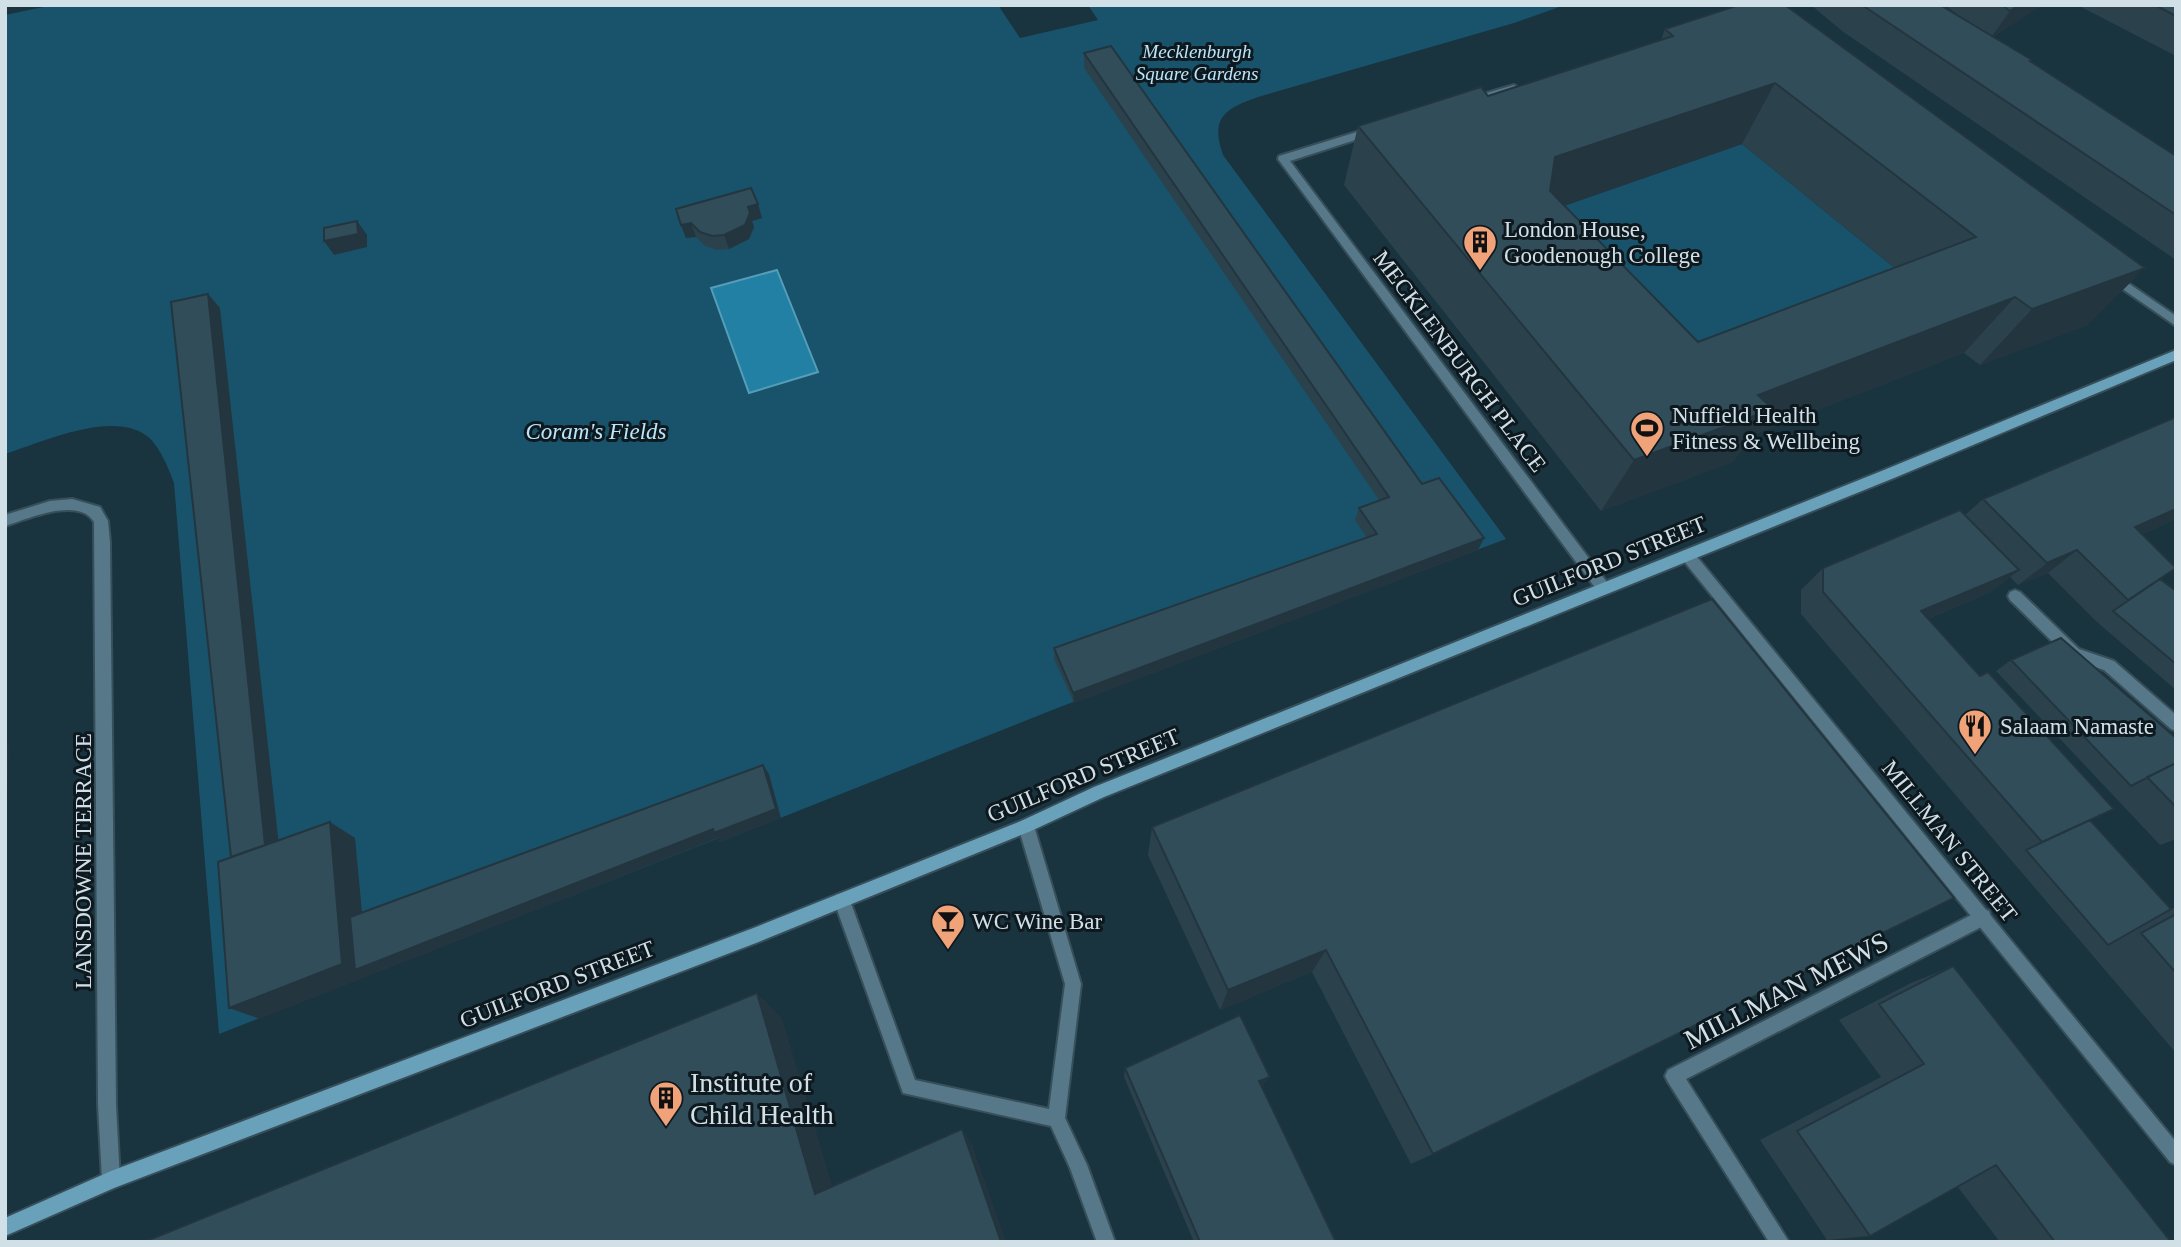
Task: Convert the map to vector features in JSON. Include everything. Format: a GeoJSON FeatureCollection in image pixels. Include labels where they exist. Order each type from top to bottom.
{"type":"FeatureCollection","features":[{"type":"Feature","properties":{"kind":"main road","name":"GUILFORD STREET"},"geometry":{"type":"LineString","coordinates":[[5,1227],[111,1180],[842,901],[1026,826],[1099,792],[1688,556],[2176,355]]}},
{"type":"Feature","properties":{"kind":"street"},"geometry":{"type":"LineString","coordinates":[[1455,106],[1521,86]]}},
{"type":"Feature","properties":{"kind":"street","name":"MECKLENBURGH PLACE"},"geometry":{"type":"LineString","coordinates":[[1389,126],[1283,159],[1604,589]]}},
{"type":"Feature","properties":{"kind":"street"},"geometry":{"type":"LineString","coordinates":[[2102,269],[2176,322]]}},
{"type":"Feature","properties":{"kind":"street","name":"LANSDOWNE TERRACE"},"geometry":{"type":"LineString","coordinates":[[5,521],[58,504],[75,502],[95,511],[101,522],[107,1105],[111,1180]]}},
{"type":"Feature","properties":{"kind":"street","name":"MILLMAN STREET"},"geometry":{"type":"LineString","coordinates":[[1688,556],[2176,1156]]}},
{"type":"Feature","properties":{"kind":"street"},"geometry":{"type":"LineString","coordinates":[[2015,596],[2074,654],[2109,665],[2176,724]]}},
{"type":"Feature","properties":{"kind":"street"},"geometry":{"type":"LineString","coordinates":[[1026,826],[1073,984],[1056,1119],[1078,1165],[1106,1242]]}},
{"type":"Feature","properties":{"kind":"street"},"geometry":{"type":"LineString","coordinates":[[842,901],[909,1087],[1056,1119]]}},
{"type":"Feature","properties":{"kind":"street","name":"MILLMAN MEWS"},"geometry":{"type":"LineString","coordinates":[[1780,1242],[1674,1076],[1983,917]]}},
{"type":"Feature","properties":{"kind":"green space","name":"Coram's Fields"},"geometry":{"type":"Polygon","coordinates":[[[53,5],[998,5],[1020,38],[1098,20],[1088,5],[1565,5],[1514,23],[1258,97],[1237,106],[1223,116],[1218,132],[1223,155],[1506,539],[1060,707],[720,842],[719,838],[219,1034],[174,483],[156,445],[147,436],[132,429],[115,426],[57,436],[5,454],[5,15],[53,5]]]}},
{"type":"Feature","properties":{"kind":"green space"},"geometry":{"type":"Polygon","coordinates":[[[1742,144],[1928,295],[1663,397],[1532,217],[1742,144]]]}},
{"type":"Feature","properties":{"kind":"shaded area"},"geometry":{"type":"Polygon","coordinates":[[[777,270],[818,372],[749,393],[711,288],[777,270]]]}},
{"type":"Feature","properties":{"kind":"building"},"geometry":{"type":"Polygon","coordinates":[[[1739,5],[1785,5],[2145,268],[2032,309],[2015,297],[1758,395],[1773,409],[1634,460],[1358,126],[1481,87],[1488,96],[1673,36],[1665,29],[1739,5]],[[1775,83],[1555,157],[1550,191],[1698,342],[1976,237],[1775,83]]]}},
{"type":"Feature","properties":{"kind":"building"},"geometry":{"type":"Polygon","coordinates":[[[1862,5],[1940,5],[2032,60],[2030,61],[2176,156],[2176,215],[1862,5]]]}},
{"type":"Feature","properties":{"kind":"building"},"geometry":{"type":"Polygon","coordinates":[[[2002,5],[2019,5],[2010,11],[2002,5]]]}},
{"type":"Feature","properties":{"kind":"building"},"geometry":{"type":"Polygon","coordinates":[[[2155,5],[2176,5],[2176,16],[2155,5]]]}},
{"type":"Feature","properties":{"kind":"building"},"geometry":{"type":"Polygon","coordinates":[[[1111,46],[1422,484],[1439,478],[1484,538],[1073,693],[1054,648],[1377,534],[1359,508],[1389,497],[1084,53],[1111,46]]]}},
{"type":"Feature","properties":{"kind":"building"},"geometry":{"type":"Polygon","coordinates":[[[751,188],[758,204],[748,207],[750,213],[745,225],[724,235],[712,236],[700,232],[691,223],[681,225],[676,209],[751,188]]]}},
{"type":"Feature","properties":{"kind":"building"},"geometry":{"type":"Polygon","coordinates":[[[357,221],[358,234],[324,241],[324,228],[357,221]]]}},
{"type":"Feature","properties":{"kind":"building"},"geometry":{"type":"Polygon","coordinates":[[[208,294],[265,845],[231,857],[171,302],[208,294]]]}},
{"type":"Feature","properties":{"kind":"building"},"geometry":{"type":"Polygon","coordinates":[[[2176,417],[2176,509],[2135,527],[2176,568],[2128,600],[2077,550],[2047,563],[1983,499],[2176,417]]]}},
{"type":"Feature","properties":{"kind":"building"},"geometry":{"type":"Polygon","coordinates":[[[1960,510],[2019,570],[1921,611],[1980,676],[1988,672],[2114,809],[2042,842],[1823,592],[1823,568],[1960,510]]]}},
{"type":"Feature","properties":{"kind":"building"},"geometry":{"type":"Polygon","coordinates":[[[2160,579],[2176,591],[2176,664],[2113,611],[2160,579]]]}},
{"type":"Feature","properties":{"kind":"building"},"geometry":{"type":"Polygon","coordinates":[[[1712,599],[1954,898],[1433,1154],[1326,950],[1228,990],[1152,827],[1712,599]]]}},
{"type":"Feature","properties":{"kind":"building"},"geometry":{"type":"Polygon","coordinates":[[[2061,638],[2176,738],[2176,763],[2131,786],[2011,660],[2061,638]]]}},
{"type":"Feature","properties":{"kind":"building"},"geometry":{"type":"Polygon","coordinates":[[[2176,763],[2176,807],[2147,777],[2176,763]]]}},
{"type":"Feature","properties":{"kind":"building"},"geometry":{"type":"Polygon","coordinates":[[[763,765],[776,809],[714,833],[713,829],[355,970],[350,917],[763,765]]]}},
{"type":"Feature","properties":{"kind":"building"},"geometry":{"type":"Polygon","coordinates":[[[2090,820],[2171,909],[2108,945],[2026,850],[2090,820]]]}},
{"type":"Feature","properties":{"kind":"building"},"geometry":{"type":"Polygon","coordinates":[[[330,822],[342,964],[229,1008],[218,862],[330,822]]]}},
{"type":"Feature","properties":{"kind":"building"},"geometry":{"type":"Polygon","coordinates":[[[2176,914],[2176,973],[2141,933],[2176,914]]]}},
{"type":"Feature","properties":{"kind":"building"},"geometry":{"type":"Polygon","coordinates":[[[1953,966],[2171,1242],[2055,1242],[1996,1165],[1870,1236],[1797,1131],[1924,1064],[1879,1004],[1953,966]]]}},
{"type":"Feature","properties":{"kind":"building","name":"Institute of Child Health"},"geometry":{"type":"Polygon","coordinates":[[[757,993],[815,1194],[962,1129],[1001,1242],[144,1242],[757,993]]]}},
{"type":"Feature","properties":{"kind":"building"},"geometry":{"type":"Polygon","coordinates":[[[1240,1015],[1270,1077],[1259,1081],[1336,1242],[1200,1242],[1125,1068],[1240,1015]]]}},
{"type":"Feature","properties":{"kind":"place","name":"London House, Goodenough College"},"geometry":{"type":"Point","coordinates":[1480,272]}},
{"type":"Feature","properties":{"kind":"place","name":"Nuffield Health Fitness & Wellbeing"},"geometry":{"type":"Point","coordinates":[1647,458]}},
{"type":"Feature","properties":{"kind":"place","name":"Salaam Namaste"},"geometry":{"type":"Point","coordinates":[1975,756]}},
{"type":"Feature","properties":{"kind":"place","name":"WC Wine Bar"},"geometry":{"type":"Point","coordinates":[948,951]}},
{"type":"Feature","properties":{"kind":"place","name":"Institute of Child Health"},"geometry":{"type":"Point","coordinates":[666,1128]}},
{"type":"Feature","properties":{"kind":"park label","name":"Mecklenburgh Square Gardens"},"geometry":{"type":"Point","coordinates":[1197,62]}}]}
